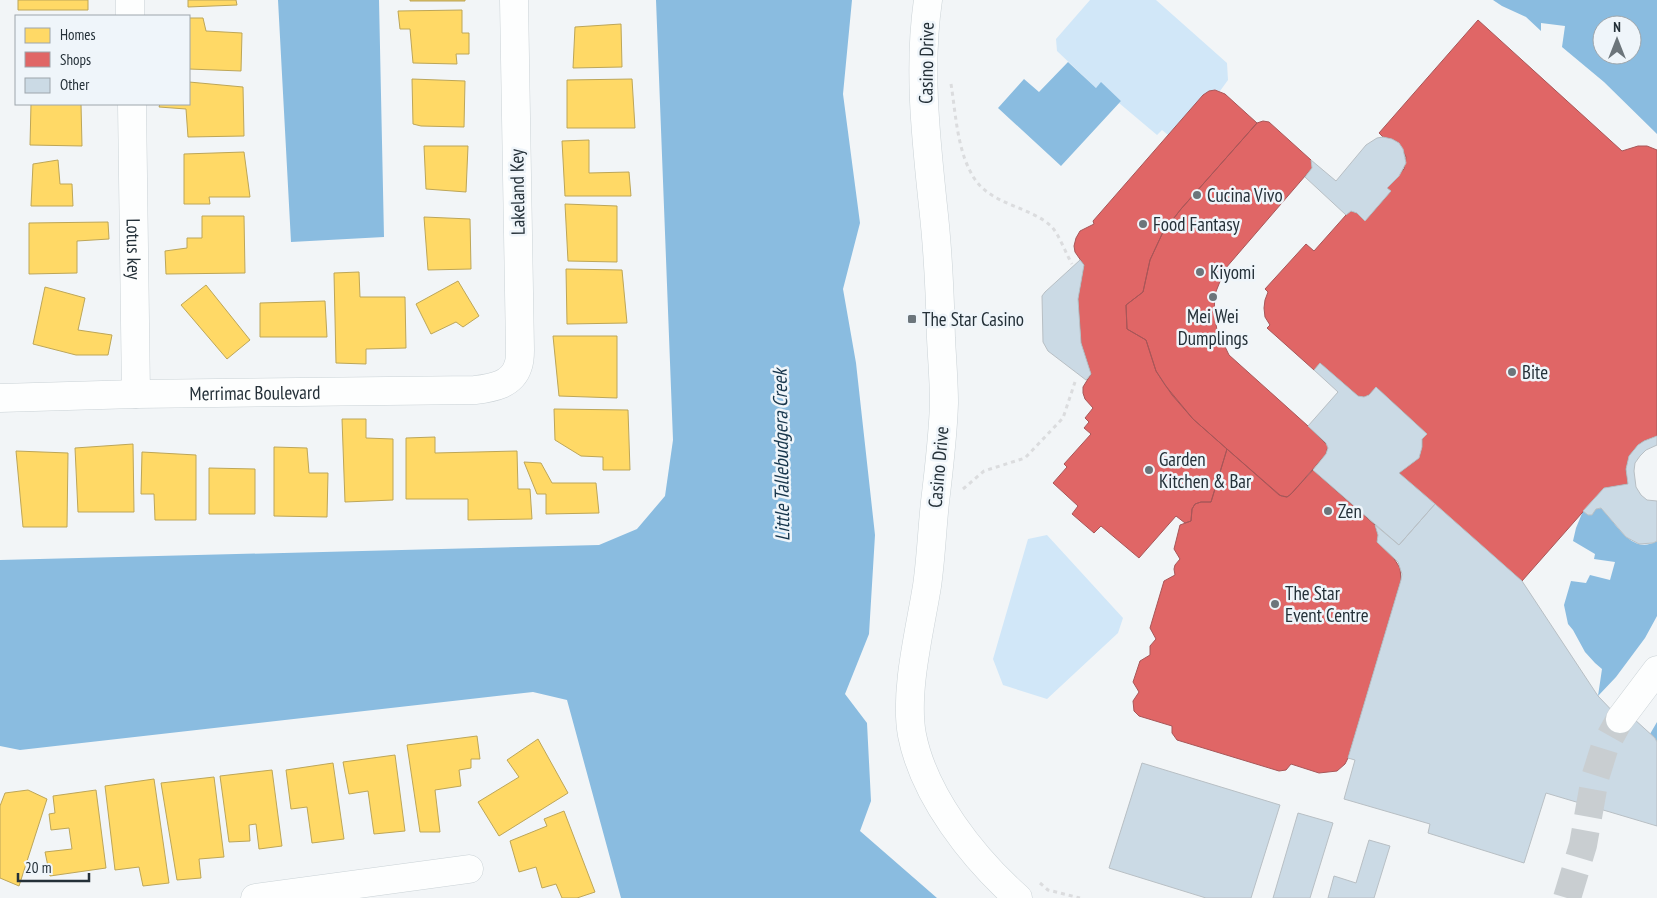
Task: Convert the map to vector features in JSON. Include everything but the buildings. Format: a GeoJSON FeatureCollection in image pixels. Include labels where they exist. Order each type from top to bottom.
{"type":"FeatureCollection","features":[{"type":"Feature","properties":{"kind":"street"},"geometry":{"type":"LineString","coordinates":[[130,0],[130,15]]}},
{"type":"Feature","properties":{"kind":"street","name":"Lakeland Key"},"geometry":{"type":"LineString","coordinates":[[508,381],[518,367],[520,350],[514,0]]}},
{"type":"Feature","properties":{"kind":"street","name":"Casino Drive"},"geometry":{"type":"LineString","coordinates":[[928,0],[924,50],[925,106],[928,167],[939,282],[944,402],[942,440],[927,583],[913,673],[912,733],[919,760],[934,794],[953,825],[998,880],[1026,888]]}},
{"type":"Feature","properties":{"kind":"street","name":"Lotus key"},"geometry":{"type":"LineString","coordinates":[[132,105],[136,394]]}},
{"type":"Feature","properties":{"kind":"street","name":"Merrimac Boulevard"},"geometry":{"type":"LineString","coordinates":[[0,398],[136,394],[475,390],[493,388],[508,381]]}},
{"type":"Feature","properties":{"kind":"street"},"geometry":{"type":"LineString","coordinates":[[1620,719],[1657,670]]}},
{"type":"Feature","properties":{"kind":"street"},"geometry":{"type":"LineString","coordinates":[[255,898],[469,869]]}},
{"type":"Feature","properties":{"kind":"path"},"geometry":{"type":"LineString","coordinates":[[950,79],[962,153],[974,178],[988,192],[1053,227],[1072,264]]}},
{"type":"Feature","properties":{"kind":"path"},"geometry":{"type":"LineString","coordinates":[[962,490],[984,471],[1025,458],[1063,418],[1075,382]]}},
{"type":"Feature","properties":{"kind":"path"},"geometry":{"type":"LineString","coordinates":[[1026,888],[1048,890],[1080,898]]}},
{"type":"Feature","properties":{"kind":"shaded area"},"geometry":{"type":"Polygon","coordinates":[[[1090,0],[1156,0],[1227,63],[1228,80],[1220,91],[1211,91],[1203,95],[1168,135],[1162,130],[1157,135],[1119,103],[1121,101],[1101,83],[1096,88],[1057,51],[1056,39],[1090,0]]]}},
{"type":"Feature","properties":{"kind":"shaded area"},"geometry":{"type":"Polygon","coordinates":[[[1047,535],[1123,618],[1118,633],[1047,699],[1003,685],[993,659],[1028,539],[1047,535]]]}},
{"type":"Feature","properties":{"kind":"water"},"geometry":{"type":"Polygon","coordinates":[[[278,0],[379,0],[384,237],[291,242],[278,0]]]}},
{"type":"Feature","properties":{"kind":"water","name":"Little Tallebudgera Creek"},"geometry":{"type":"Polygon","coordinates":[[[656,0],[852,0],[843,94],[860,223],[843,289],[856,363],[875,535],[869,634],[845,694],[867,723],[871,801],[860,831],[937,898],[621,898],[567,700],[533,692],[20,750],[0,746],[0,560],[599,545],[637,529],[665,496],[673,440],[656,0]]]}},
{"type":"Feature","properties":{"kind":"water"},"geometry":{"type":"Polygon","coordinates":[[[1493,0],[1657,0],[1657,134],[1604,82],[1562,47],[1565,26],[1541,23],[1541,31],[1526,17],[1493,0]]]}},
{"type":"Feature","properties":{"kind":"water"},"geometry":{"type":"Polygon","coordinates":[[[1068,62],[1096,88],[1101,82],[1121,101],[1061,166],[998,108],[1024,79],[1039,92],[1068,62]]]}},
{"type":"Feature","properties":{"kind":"water"},"geometry":{"type":"Polygon","coordinates":[[[1601,508],[1618,529],[1632,541],[1639,544],[1648,544],[1657,541],[1657,742],[1634,719],[1624,724],[1598,696],[1602,669],[1585,652],[1568,624],[1564,605],[1571,581],[1586,583],[1590,575],[1610,580],[1615,562],[1594,559],[1595,554],[1573,541],[1583,511],[1591,515],[1596,509],[1601,508]]]}},
{"type":"Feature","properties":{"kind":"pier"},"geometry":{"type":"Polygon","coordinates":[[[1657,616],[1657,722],[1650,734],[1634,719],[1624,724],[1598,696],[1616,677],[1645,638],[1657,616]]]}},
{"type":"Feature","properties":{"kind":"tunnel"},"geometry":{"type":"LineString","coordinates":[[1567,898],[1583,845],[1595,778],[1605,746],[1620,719]]}},
{"type":"Feature","properties":{"kind":"place","name":"Cucina Vivo"},"geometry":{"type":"Point","coordinates":[1197,195]}},
{"type":"Feature","properties":{"kind":"place","name":"Food Fantasy"},"geometry":{"type":"Point","coordinates":[1143,224]}},
{"type":"Feature","properties":{"kind":"place","name":"Kiyomi"},"geometry":{"type":"Point","coordinates":[1200,272]}},
{"type":"Feature","properties":{"kind":"place","name":"Mei Wei Dumplings"},"geometry":{"type":"Point","coordinates":[1213,297]}},
{"type":"Feature","properties":{"kind":"place","name":"The Star Casino"},"geometry":{"type":"Point","coordinates":[912,319]}},
{"type":"Feature","properties":{"kind":"place","name":"Bite"},"geometry":{"type":"Point","coordinates":[1512,372]}},
{"type":"Feature","properties":{"kind":"place","name":"Garden Kitchen & Bar"},"geometry":{"type":"Point","coordinates":[1149,470]}},
{"type":"Feature","properties":{"kind":"place","name":"Zen"},"geometry":{"type":"Point","coordinates":[1328,511]}},
{"type":"Feature","properties":{"kind":"place","name":"The Star Event Centre"},"geometry":{"type":"Point","coordinates":[1275,604]}}]}
